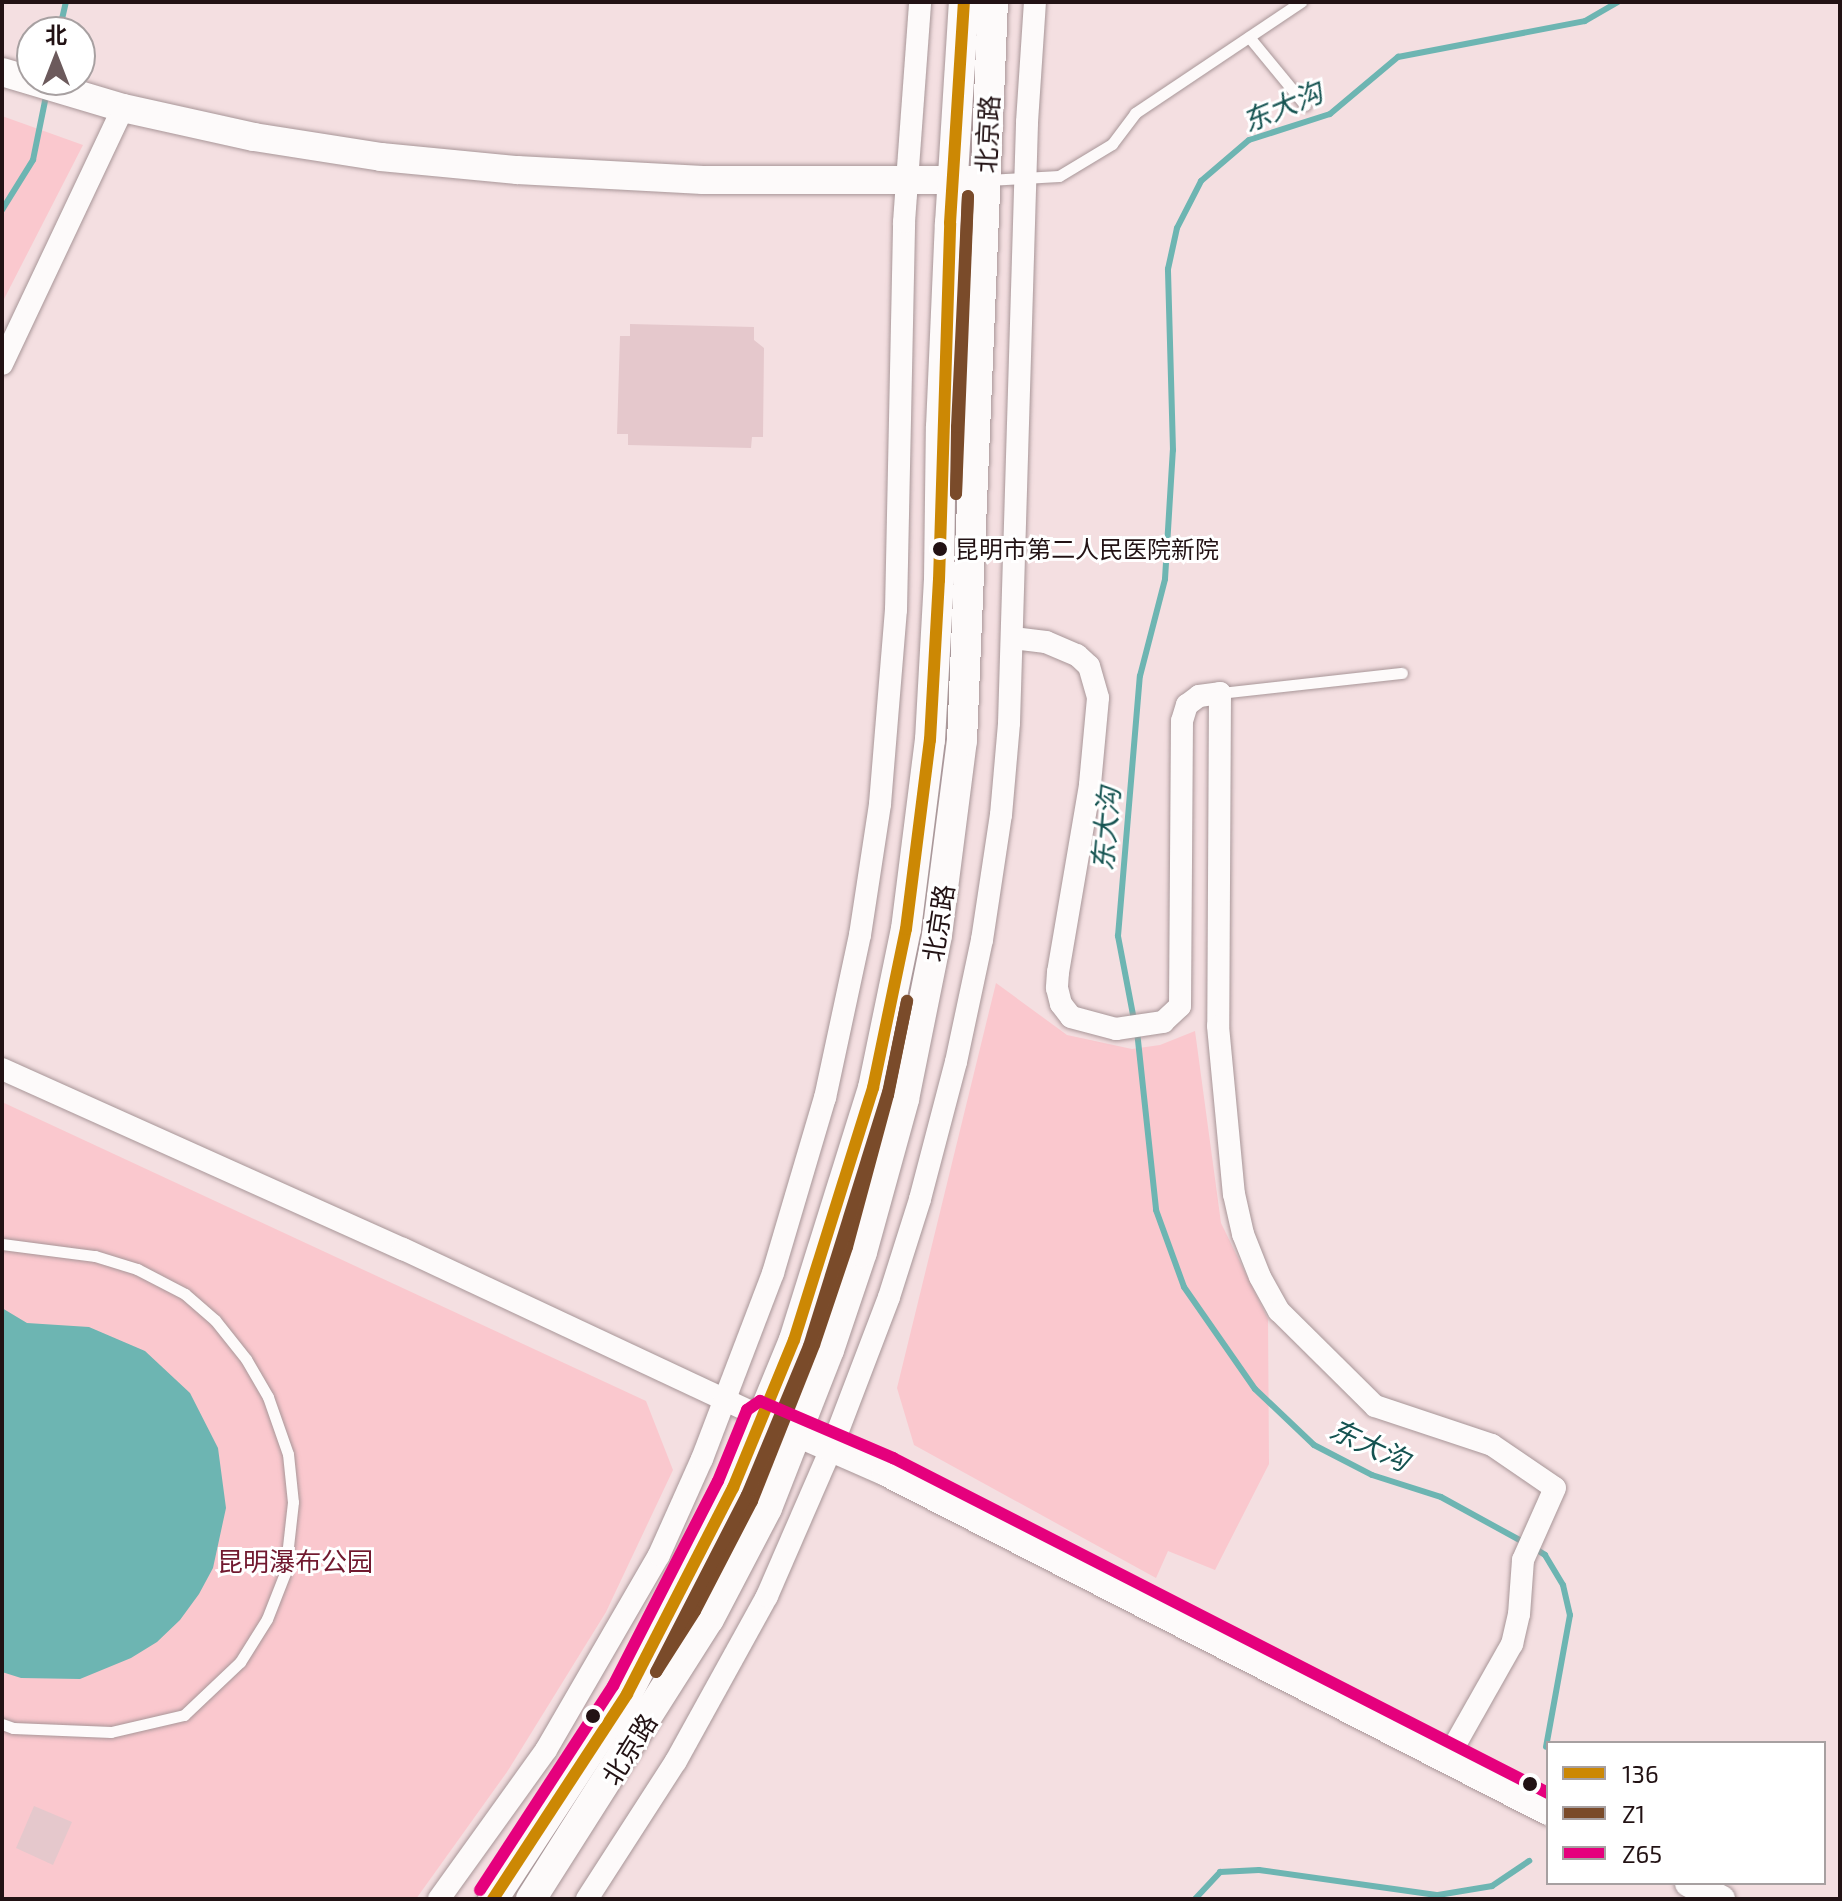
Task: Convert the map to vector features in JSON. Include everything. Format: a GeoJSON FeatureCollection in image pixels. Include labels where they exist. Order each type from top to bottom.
{"type":"FeatureCollection","features":[{"type":"Feature","properties":{"kind":"main road","name":"北京路"},"geometry":{"type":"LineString","coordinates":[[493,1899],[627,1694],[733,1488],[794,1340],[873,1088],[919,848],[930,740],[939,580],[941,427],[952,180],[964,2]]}},
{"type":"Feature","properties":{"kind":"main road","name":"北京路"},"geometry":{"type":"LineString","coordinates":[[531,1899],[709,1619],[767,1508],[862,1252],[904,1099],[939,922],[962,741],[993,2]]}},
{"type":"Feature","properties":{"kind":"street"},"geometry":{"type":"LineString","coordinates":[[439,1899],[546,1750],[659,1555],[773,1273],[825,1098],[860,935],[880,804],[896,610],[906,180],[920,2]]}},
{"type":"Feature","properties":{"kind":"street"},"geometry":{"type":"LineString","coordinates":[[587,1899],[676,1761],[767,1596],[831,1449],[889,1297],[920,1199],[956,1062],[982,940],[1001,815],[1013,638],[1025,179],[1035,2]]}},
{"type":"Feature","properties":{"kind":"street"},"geometry":{"type":"LineString","coordinates":[[8,74],[123,108],[254,137],[381,157],[703,180],[985,180]]}},
{"type":"Feature","properties":{"kind":"street"},"geometry":{"type":"LineString","coordinates":[[2,364],[123,108]]}},
{"type":"Feature","properties":{"kind":"street"},"geometry":{"type":"LineString","coordinates":[[1013,638],[1046,642],[1077,655],[1089,666],[1098,698],[1096,740],[1057,988],[1061,1004],[1071,1017],[1116,1029],[1163,1022],[1175,1015],[1182,994],[1182,721],[1187,705],[1199,696],[1220,693],[1218,1026],[1232,1180],[1243,1234],[1260,1277],[1279,1311],[1375,1406],[1492,1445],[1555,1488],[1523,1560],[1519,1614],[1512,1644],[1447,1759]]}},
{"type":"Feature","properties":{"kind":"street"},"geometry":{"type":"LineString","coordinates":[[2,1069],[403,1249],[723,1403],[886,1472],[1546,1810]]}},
{"type":"Feature","properties":{"kind":"street"},"geometry":{"type":"LineString","coordinates":[[1693,1885],[1721,1899]]}},
{"type":"Feature","properties":{"kind":"lane"},"geometry":{"type":"LineString","coordinates":[[985,180],[1059,176],[1112,144],[1135,113],[1301,2]]}},
{"type":"Feature","properties":{"kind":"lane"},"geometry":{"type":"LineString","coordinates":[[1249,37],[1305,105]]}},
{"type":"Feature","properties":{"kind":"lane"},"geometry":{"type":"LineString","coordinates":[[1220,693],[1402,673]]}},
{"type":"Feature","properties":{"kind":"lane"},"geometry":{"type":"LineString","coordinates":[[2,1244],[95,1256],[137,1269],[185,1294],[215,1320],[246,1359],[268,1397],[288,1454],[293,1502],[287,1561],[267,1619],[232,1672],[184,1715],[111,1732],[26,1729],[2,1724]]}},
{"type":"Feature","properties":{"kind":"green space"},"geometry":{"type":"Polygon","coordinates":[[[2,116],[83,145],[2,303],[2,116]]]}},
{"type":"Feature","properties":{"kind":"green space"},"geometry":{"type":"Polygon","coordinates":[[[996,983],[1067,1035],[1132,1049],[1160,1045],[1195,1031],[1221,1223],[1268,1319],[1269,1464],[1215,1570],[1168,1551],[1156,1578],[914,1445],[897,1388],[996,983]]]}},
{"type":"Feature","properties":{"kind":"green space","name":"昆明瀑布公园"},"geometry":{"type":"Polygon","coordinates":[[[2,1102],[646,1401],[673,1470],[606,1612],[507,1772],[416,1899],[2,1899],[2,1102]]]}},
{"type":"Feature","properties":{"kind":"water"},"geometry":{"type":"Polygon","coordinates":[[[2,1308],[27,1323],[89,1327],[145,1351],[190,1393],[218,1448],[226,1508],[213,1568],[199,1594],[180,1620],[157,1642],[131,1658],[80,1679],[21,1678],[2,1672],[2,1308]]]}},
{"type":"Feature","properties":{"kind":"building"},"geometry":{"type":"Polygon","coordinates":[[[630,324],[754,327],[754,340],[764,348],[763,437],[752,437],[751,448],[628,445],[628,434],[617,434],[620,336],[630,336],[630,324]]]}},
{"type":"Feature","properties":{"kind":"building"},"geometry":{"type":"Polygon","coordinates":[[[34,1806],[72,1822],[53,1865],[16,1848],[34,1806]]]}},
{"type":"Feature","properties":{"kind":"waterway"},"geometry":{"type":"LineString","coordinates":[[63,16],[66,2]]}},
{"type":"Feature","properties":{"kind":"waterway","name":"东大沟"},"geometry":{"type":"LineString","coordinates":[[1134,1020],[1118,936],[1140,676],[1165,579],[1173,450],[1168,269],[1177,228],[1201,181],[1249,140],[1330,114],[1398,57],[1585,21],[1618,2]]}},
{"type":"Feature","properties":{"kind":"waterway"},"geometry":{"type":"LineString","coordinates":[[2,210],[33,160],[46,96]]}},
{"type":"Feature","properties":{"kind":"waterway","name":"东大沟"},"geometry":{"type":"LineString","coordinates":[[1137,1031],[1156,1210],[1184,1287],[1255,1389],[1314,1445],[1372,1475],[1441,1497],[1525,1543]]}},
{"type":"Feature","properties":{"kind":"waterway","name":"东大沟"},"geometry":{"type":"LineString","coordinates":[[1534,1548],[1545,1555],[1563,1585],[1570,1615],[1547,1741]]}},
{"type":"Feature","properties":{"kind":"waterway","name":"东大沟"},"geometry":{"type":"LineString","coordinates":[[1195,1899],[1220,1872],[1259,1870],[1438,1895],[1492,1886],[1529,1861]]}},
{"type":"Feature","properties":{"kind":"transit line","name":"136"},"geometry":{"type":"LineString","coordinates":[[493,1899],[627,1694],[733,1488],[794,1340],[873,1088],[906,929],[930,740],[939,580],[950,223],[964,2]]}},
{"type":"Feature","properties":{"kind":"transit line","name":"Z1"},"geometry":{"type":"LineString","coordinates":[[968,196],[956,494],[957,427],[968,196]]}},
{"type":"Feature","properties":{"kind":"transit line","name":"Z1"},"geometry":{"type":"LineString","coordinates":[[907,1001],[888,1095],[847,1247],[814,1345],[752,1501],[695,1611],[656,1672],[747,1495],[809,1346],[888,1093],[907,1001]]}},
{"type":"Feature","properties":{"kind":"transit line","name":"Z65"},"geometry":{"type":"LineString","coordinates":[[480,1890],[613,1686],[718,1481],[747,1410],[760,1401],[893,1458],[1546,1792]]}},
{"type":"Feature","properties":{"kind":"place","name":"昆明市第二人民医院新院"},"geometry":{"type":"Point","coordinates":[940,549]}}]}
